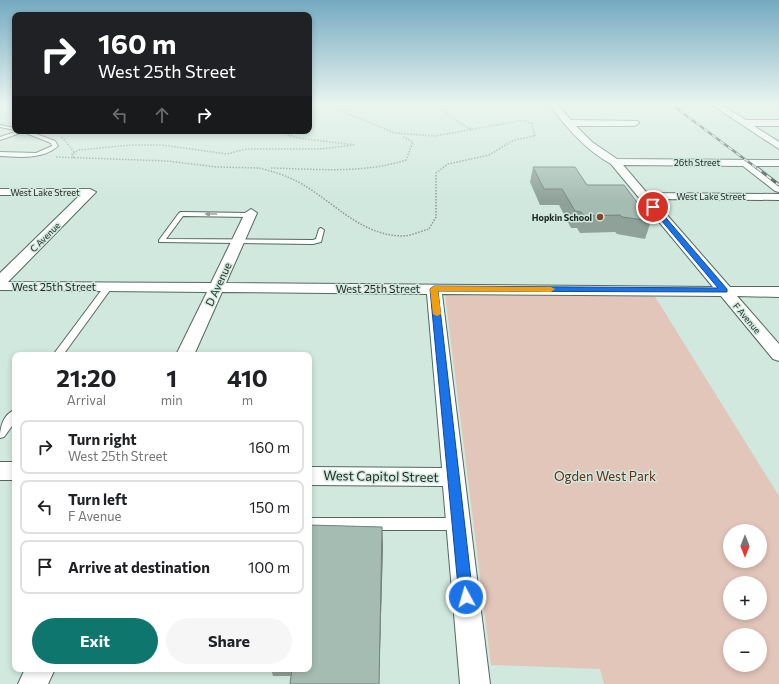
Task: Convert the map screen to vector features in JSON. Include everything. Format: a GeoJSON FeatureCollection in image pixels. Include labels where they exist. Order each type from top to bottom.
{"type":"FeatureCollection","features":[{"type":"Feature","properties":{"kind":"street","name":"F Avenue"},"geometry":{"type":"LineString","coordinates":[[579,137],[602,155],[615,162],[779,355]]}},
{"type":"Feature","properties":{"kind":"street"},"geometry":{"type":"LineString","coordinates":[[765,137],[779,146]]}},
{"type":"Feature","properties":{"kind":"street","name":"26th Street"},"geometry":{"type":"LineString","coordinates":[[615,162],[779,163]]}},
{"type":"Feature","properties":{"kind":"street"},"geometry":{"type":"LineString","coordinates":[[750,162],[779,180]]}},
{"type":"Feature","properties":{"kind":"street"},"geometry":{"type":"LineString","coordinates":[[750,162],[779,188]]}},
{"type":"Feature","properties":{"kind":"street","name":"West Lake Street"},"geometry":{"type":"LineString","coordinates":[[0,192],[90,192]]}},
{"type":"Feature","properties":{"kind":"street","name":"C Avenue"},"geometry":{"type":"LineString","coordinates":[[0,281],[90,192]]}},
{"type":"Feature","properties":{"kind":"street","name":"West Lake Street"},"geometry":{"type":"LineString","coordinates":[[644,196],[779,197]]}},
{"type":"Feature","properties":{"kind":"street","name":"D Avenue"},"geometry":{"type":"LineString","coordinates":[[186,352],[250,214]]}},
{"type":"Feature","properties":{"kind":"street","name":"West 25th Street"},"geometry":{"type":"LineString","coordinates":[[0,286],[779,292]]}},
{"type":"Feature","properties":{"kind":"street"},"geometry":{"type":"LineString","coordinates":[[434,289],[475,684]]}},
{"type":"Feature","properties":{"kind":"street"},"geometry":{"type":"LineString","coordinates":[[0,471],[12,471]]}},
{"type":"Feature","properties":{"kind":"street","name":"West Capitol Street"},"geometry":{"type":"LineString","coordinates":[[312,476],[454,477]]}},
{"type":"Feature","properties":{"kind":"street"},"geometry":{"type":"LineString","coordinates":[[33,684],[39,672]]}},
{"type":"Feature","properties":{"kind":"lane"},"geometry":{"type":"LineString","coordinates":[[0,154],[22,156],[42,154],[52,149],[55,144],[38,137]]}},
{"type":"Feature","properties":{"kind":"lane"},"geometry":{"type":"LineString","coordinates":[[250,214],[181,214],[161,241],[313,242],[319,241],[321,230]]}},
{"type":"Feature","properties":{"kind":"lane"},"geometry":{"type":"LineString","coordinates":[[60,352],[109,286]]}},
{"type":"Feature","properties":{"kind":"lane"},"geometry":{"type":"LineString","coordinates":[[0,434],[12,418]]}},
{"type":"Feature","properties":{"kind":"lane"},"geometry":{"type":"LineString","coordinates":[[312,524],[459,524]]}},
{"type":"Feature","properties":{"kind":"path"},"geometry":{"type":"LineString","coordinates":[[63,157],[79,150],[131,145],[162,145],[224,154],[246,149],[319,149],[355,145],[295,137]]}},
{"type":"Feature","properties":{"kind":"path"},"geometry":{"type":"LineString","coordinates":[[42,154],[75,158],[167,161],[217,167],[337,168],[387,166],[398,164],[406,160],[413,146],[413,142],[402,137]]}},
{"type":"Feature","properties":{"kind":"path"},"geometry":{"type":"LineString","coordinates":[[259,168],[279,172],[298,181],[330,206],[366,230],[395,236],[410,235],[429,229],[436,217],[436,173],[439,170],[454,162],[482,157],[496,152],[513,140],[530,137]]}},
{"type":"Feature","properties":{"kind":"path"},"geometry":{"type":"LineString","coordinates":[[72,154],[75,158]]}},
{"type":"Feature","properties":{"kind":"green space","name":"Ogden West Park"},"geometry":{"type":"Polygon","coordinates":[[[445,294],[654,295],[779,496],[779,684],[604,684],[600,669],[491,665],[445,294]]]}},
{"type":"Feature","properties":{"kind":"building"},"geometry":{"type":"Polygon","coordinates":[[[533,167],[575,167],[587,185],[624,185],[651,221],[622,217],[620,215],[584,216],[581,212],[575,211],[562,189],[544,189],[533,167]]]}},
{"type":"Feature","properties":{"kind":"building"},"geometry":{"type":"Polygon","coordinates":[[[312,525],[382,527],[379,684],[290,684],[292,672],[312,672],[312,525]]]}},
{"type":"Feature","properties":{"kind":"railway"},"geometry":{"type":"LineString","coordinates":[[715,137],[758,169]]}},
{"type":"Feature","properties":{"kind":"railway"},"geometry":{"type":"LineString","coordinates":[[757,168],[779,185]]}},
{"type":"Feature","properties":{"kind":"slow traffic"},"geometry":{"type":"LineString","coordinates":[[437,314],[434,289],[551,289]]}},
{"type":"Feature","properties":{"kind":"place","name":"Hopkin School"},"geometry":{"type":"Point","coordinates":[600,217]}},
{"type":"Feature","properties":{"kind":"route"},"geometry":{"type":"LineString","coordinates":[[466,597],[434,289],[724,291],[653,207]]}}]}
